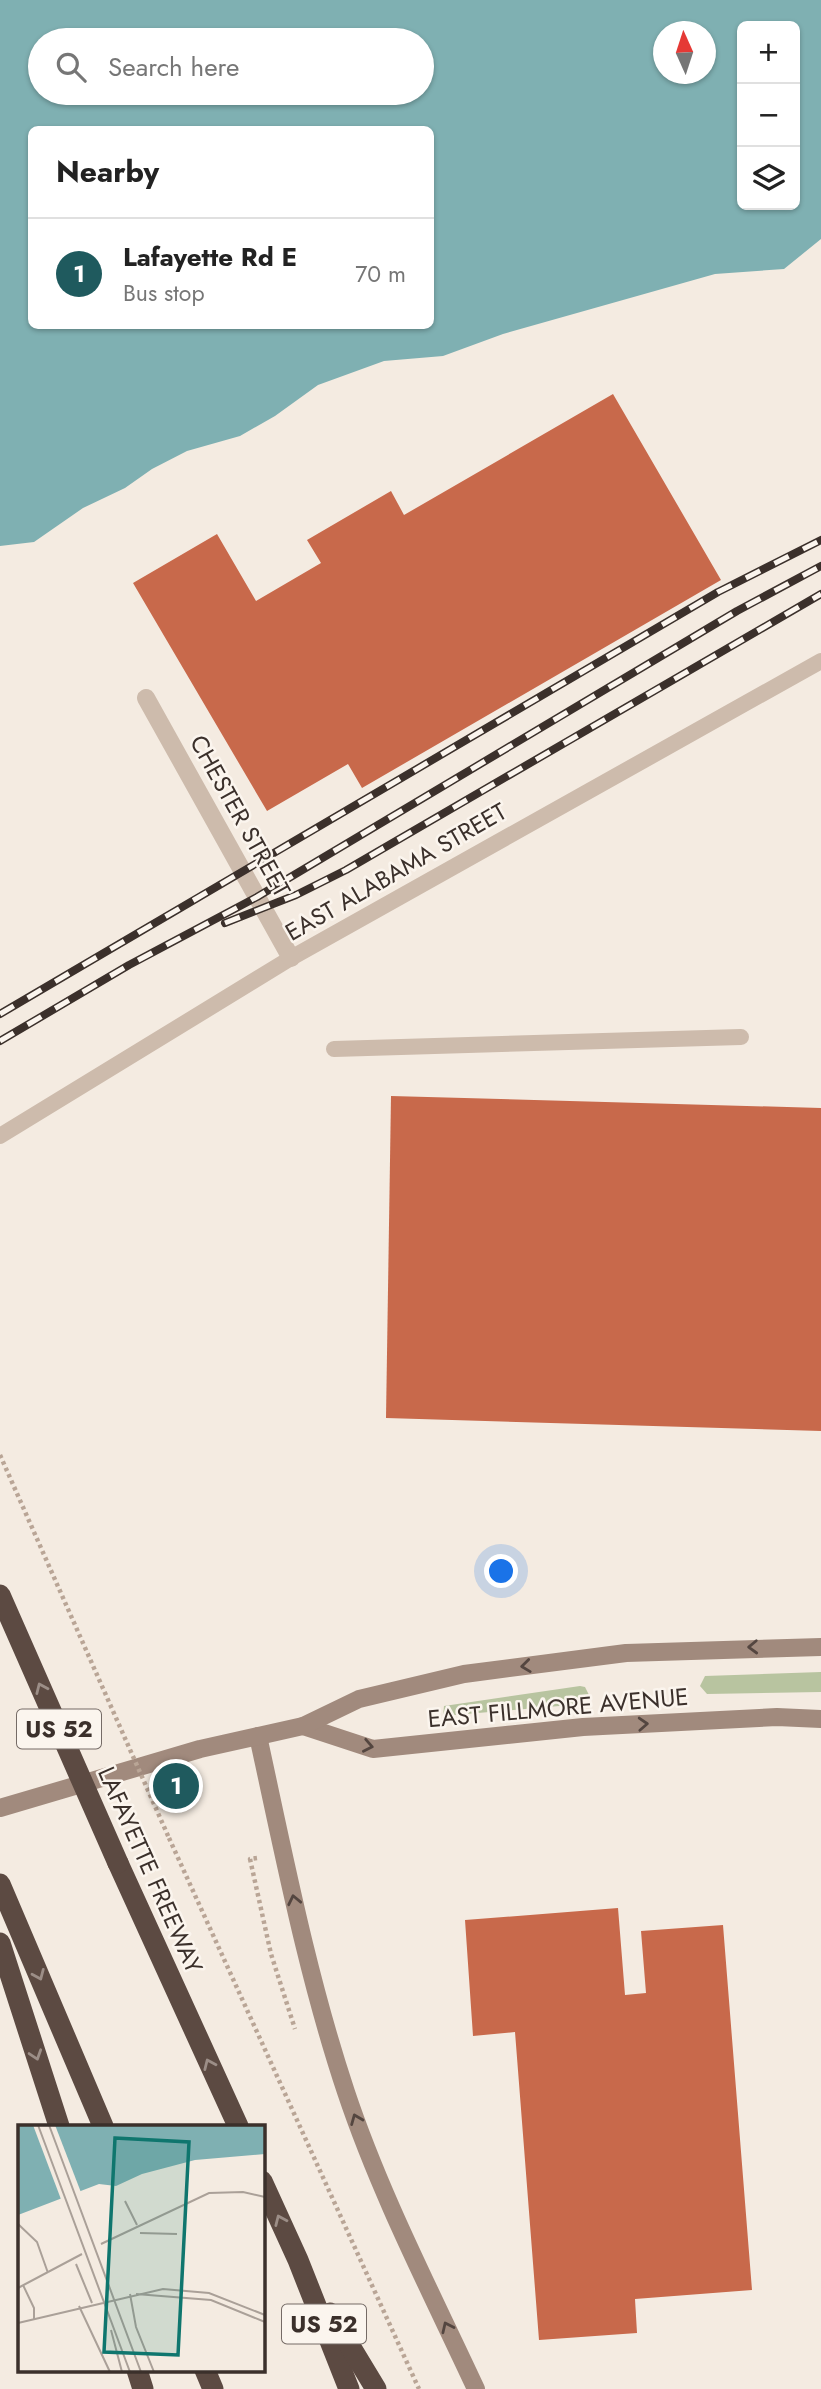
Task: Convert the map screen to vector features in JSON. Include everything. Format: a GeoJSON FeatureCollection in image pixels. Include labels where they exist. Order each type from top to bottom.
{"type":"FeatureCollection","features":[{"type":"Feature","properties":{"kind":"highway","name":"LAFAYETTE FREEWAY"},"geometry":{"type":"LineString","coordinates":[[0,1595],[238,2125]]}},
{"type":"Feature","properties":{"kind":"highway"},"geometry":{"type":"LineString","coordinates":[[0,1884],[103,2125]]}},
{"type":"Feature","properties":{"kind":"highway"},"geometry":{"type":"LineString","coordinates":[[0,1943],[59,2125]]}},
{"type":"Feature","properties":{"kind":"highway","name":"US 52"},"geometry":{"type":"LineString","coordinates":[[264,2185],[298,2260],[349,2389]]}},
{"type":"Feature","properties":{"kind":"highway"},"geometry":{"type":"LineString","coordinates":[[298,2260],[376,2389]]}},
{"type":"Feature","properties":{"kind":"highway"},"geometry":{"type":"LineString","coordinates":[[138,2372],[144,2389]]}},
{"type":"Feature","properties":{"kind":"highway"},"geometry":{"type":"LineString","coordinates":[[206,2372],[213,2389]]}},
{"type":"Feature","properties":{"kind":"street","name":"CHESTER STREET"},"geometry":{"type":"LineString","coordinates":[[146,698],[291,958]]}},
{"type":"Feature","properties":{"kind":"street","name":"EAST FILLMORE AVENUE"},"geometry":{"type":"LineString","coordinates":[[0,1808],[200,1749],[303,1726],[359,1699],[464,1674],[626,1653],[821,1647]]}},
{"type":"Feature","properties":{"kind":"street","name":"EAST FILLMORE AVENUE"},"geometry":{"type":"LineString","coordinates":[[303,1726],[373,1749],[583,1727],[777,1717],[821,1719]]}},
{"type":"Feature","properties":{"kind":"street"},"geometry":{"type":"LineString","coordinates":[[258,1736],[308,1966],[347,2094],[392,2207],[476,2389]]}},
{"type":"Feature","properties":{"kind":"lane","name":"EAST ALABAMA STREET"},"geometry":{"type":"LineString","coordinates":[[0,1136],[291,958],[821,660]]}},
{"type":"Feature","properties":{"kind":"lane"},"geometry":{"type":"LineString","coordinates":[[334,1049],[741,1037]]}},
{"type":"Feature","properties":{"kind":"path"},"geometry":{"type":"LineString","coordinates":[[0,1455],[169,1838],[419,2389]]}},
{"type":"Feature","properties":{"kind":"green space"},"geometry":{"type":"Polygon","coordinates":[[[821,1672],[821,1692],[707,1694],[700,1686],[705,1676],[821,1672]]]}},
{"type":"Feature","properties":{"kind":"green space"},"geometry":{"type":"Polygon","coordinates":[[[585,1687],[590,1697],[582,1704],[443,1716],[444,1706],[585,1687]]]}},
{"type":"Feature","properties":{"kind":"water"},"geometry":{"type":"Polygon","coordinates":[[[0,0],[821,0],[821,239],[784,269],[715,274],[503,334],[443,356],[384,361],[318,385],[275,416],[240,436],[187,451],[152,469],[125,488],[83,508],[34,542],[0,546],[0,0]]]}},
{"type":"Feature","properties":{"kind":"building"},"geometry":{"type":"Polygon","coordinates":[[[613,394],[721,580],[362,788],[348,764],[267,811],[133,583],[217,534],[256,601],[321,563],[307,540],[391,491],[404,515],[613,394]]]}},
{"type":"Feature","properties":{"kind":"building"},"geometry":{"type":"Polygon","coordinates":[[[391,1096],[821,1108],[821,1431],[386,1418],[391,1096]]]}},
{"type":"Feature","properties":{"kind":"building"},"geometry":{"type":"Polygon","coordinates":[[[618,1908],[625,1995],[646,1993],[641,1931],[723,1925],[752,2290],[635,2299],[637,2333],[539,2340],[515,2032],[473,2036],[465,1920],[618,1908]]]}},
{"type":"Feature","properties":{"kind":"railway"},"geometry":{"type":"LineString","coordinates":[[0,1014],[718,592],[821,540]]}},
{"type":"Feature","properties":{"kind":"railway"},"geometry":{"type":"LineString","coordinates":[[0,1041],[129,965],[257,897],[737,611],[821,566]]}},
{"type":"Feature","properties":{"kind":"railway"},"geometry":{"type":"LineString","coordinates":[[225,923],[296,895],[346,870],[821,594]]}},
{"type":"Feature","properties":{"kind":"place","name":"Lafayette Rd E"},"geometry":{"type":"Point","coordinates":[176,1786]}}]}
